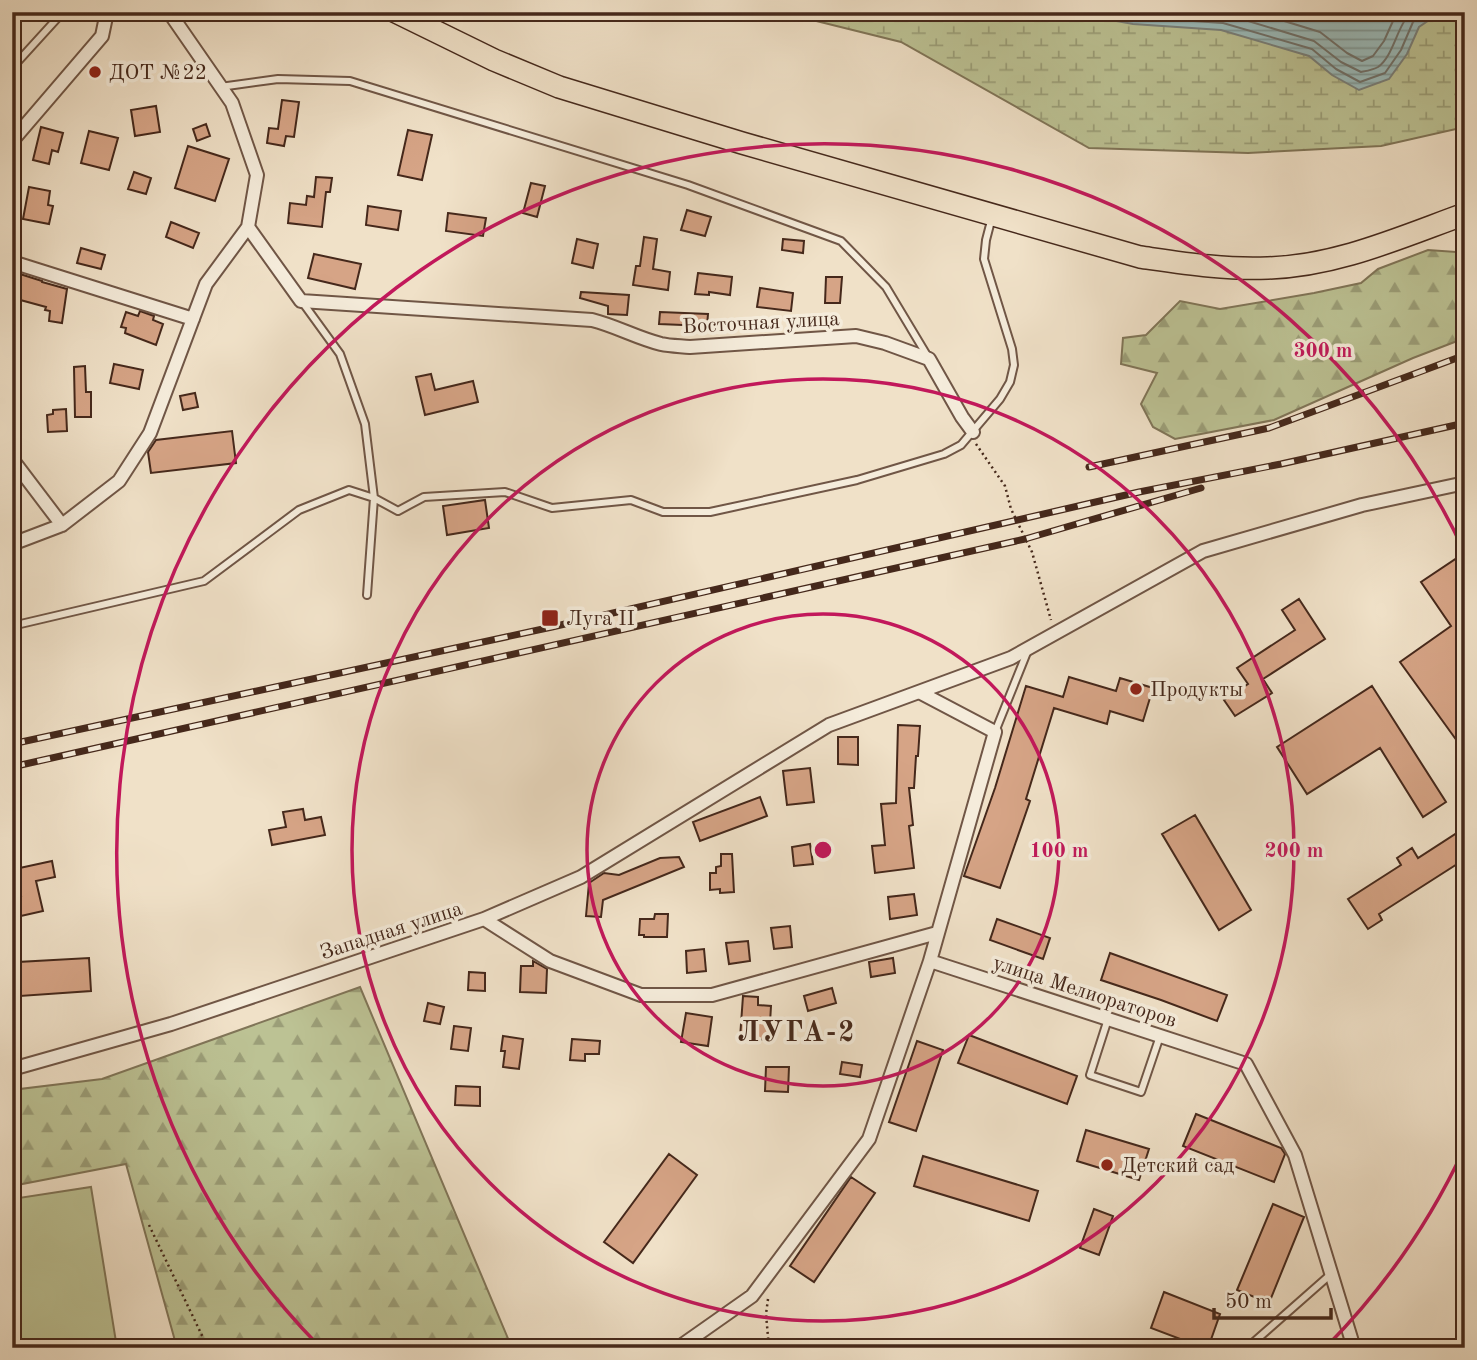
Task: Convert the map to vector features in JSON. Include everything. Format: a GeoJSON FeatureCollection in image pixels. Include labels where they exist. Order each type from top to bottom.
{"type":"FeatureCollection","features":[{"type":"Feature","properties":{"kind":"main road"},"geometry":{"type":"LineString","coordinates":[[396,12],[494,60],[559,86],[743,143],[1140,257],[1233,268],[1271,268],[1314,263],[1356,254],[1465,214]]}},
{"type":"Feature","properties":{"kind":"street"},"geometry":{"type":"LineString","coordinates":[[12,141],[102,36],[107,12]]}},
{"type":"Feature","properties":{"kind":"street"},"geometry":{"type":"LineString","coordinates":[[12,544],[62,525],[120,481],[150,433],[206,284],[248,227],[257,175],[232,103],[169,12]]}},
{"type":"Feature","properties":{"kind":"street"},"geometry":{"type":"LineString","coordinates":[[248,227],[301,301]]}},
{"type":"Feature","properties":{"kind":"street"},"geometry":{"type":"LineString","coordinates":[[12,262],[193,318]]}},
{"type":"Feature","properties":{"kind":"street","name":"Восточная улица"},"geometry":{"type":"LineString","coordinates":[[301,301],[592,320],[610,324],[656,343],[690,347],[856,336],[929,359]]}},
{"type":"Feature","properties":{"kind":"street"},"geometry":{"type":"LineString","coordinates":[[929,359],[973,432]]}},
{"type":"Feature","properties":{"kind":"street"},"geometry":{"type":"LineString","coordinates":[[12,458],[62,525]]}},
{"type":"Feature","properties":{"kind":"street"},"geometry":{"type":"LineString","coordinates":[[484,919],[581,877],[830,725],[1011,658],[1203,551],[1362,505],[1465,484]]}},
{"type":"Feature","properties":{"kind":"street"},"geometry":{"type":"LineString","coordinates":[[678,1348],[752,1296],[869,1139],[930,961],[995,732],[919,692]]}},
{"type":"Feature","properties":{"kind":"street","name":"Западная улица"},"geometry":{"type":"LineString","coordinates":[[12,1069],[171,1024],[484,919],[550,961],[641,995],[712,995],[937,933]]}},
{"type":"Feature","properties":{"kind":"street","name":"улица Мелиораторов"},"geometry":{"type":"LineString","coordinates":[[930,961],[1245,1064],[1295,1155],[1354,1348]]}},
{"type":"Feature","properties":{"kind":"lane"},"geometry":{"type":"LineString","coordinates":[[12,68],[63,12]]}},
{"type":"Feature","properties":{"kind":"lane"},"geometry":{"type":"LineString","coordinates":[[220,86],[278,79],[350,81],[688,185],[841,241],[886,287],[929,359]]}},
{"type":"Feature","properties":{"kind":"lane"},"geometry":{"type":"LineString","coordinates":[[12,626],[204,582],[299,510],[349,490],[398,510],[425,497],[505,492],[552,508],[631,500],[663,512],[710,512],[857,480],[944,454],[961,445],[1000,399],[1010,382],[1014,365],[1012,349],[984,259],[992,215]]}},
{"type":"Feature","properties":{"kind":"lane"},"geometry":{"type":"LineString","coordinates":[[301,301],[340,354],[365,424],[373,498],[367,595]]}},
{"type":"Feature","properties":{"kind":"lane"},"geometry":{"type":"LineString","coordinates":[[995,732],[1029,648]]}},
{"type":"Feature","properties":{"kind":"lane"},"geometry":{"type":"LineString","coordinates":[[1108,1019],[1090,1075],[1141,1092],[1160,1036]]}},
{"type":"Feature","properties":{"kind":"lane"},"geometry":{"type":"LineString","coordinates":[[1247,1348],[1331,1274]]}},
{"type":"Feature","properties":{"kind":"path"},"geometry":{"type":"LineString","coordinates":[[973,432],[975,443],[1005,486],[1011,509],[1032,552],[1055,633]]}},
{"type":"Feature","properties":{"kind":"path"},"geometry":{"type":"LineString","coordinates":[[149,1225],[208,1348]]}},
{"type":"Feature","properties":{"kind":"path"},"geometry":{"type":"LineString","coordinates":[[769,1348],[766,1314],[770,1271]]}},
{"type":"Feature","properties":{"kind":"green space"},"geometry":{"type":"Polygon","coordinates":[[[780,12],[1465,12],[1465,127],[1381,146],[1248,153],[1089,148],[901,42],[780,12]]]}},
{"type":"Feature","properties":{"kind":"green space"},"geometry":{"type":"Polygon","coordinates":[[[1465,244],[1465,338],[1413,358],[1274,420],[1175,439],[1153,427],[1141,404],[1157,373],[1121,364],[1123,338],[1146,335],[1180,301],[1220,309],[1314,293],[1361,283],[1378,269],[1428,250],[1456,252],[1465,244]]]}},
{"type":"Feature","properties":{"kind":"green space"},"geometry":{"type":"Polygon","coordinates":[[[360,987],[512,1348],[177,1348],[126,1164],[12,1186],[12,1090],[102,1079],[360,987]]]}},
{"type":"Feature","properties":{"kind":"green space"},"geometry":{"type":"Polygon","coordinates":[[[91,1187],[117,1348],[12,1348],[12,1199],[91,1187]]]}},
{"type":"Feature","properties":{"kind":"water"},"geometry":{"type":"Polygon","coordinates":[[[1067,12],[1441,12],[1419,27],[1407,54],[1389,79],[1359,90],[1332,75],[1309,56],[1221,30],[1133,24],[1067,12]]]}},
{"type":"Feature","properties":{"kind":"building"},"geometry":{"type":"Polygon","coordinates":[[[282,100],[299,102],[294,137],[286,136],[284,146],[267,143],[269,128],[278,129],[282,100]]]}},
{"type":"Feature","properties":{"kind":"building"},"geometry":{"type":"Polygon","coordinates":[[[156,106],[160,132],[135,136],[131,110],[156,106]]]}},
{"type":"Feature","properties":{"kind":"building"},"geometry":{"type":"Polygon","coordinates":[[[206,124],[210,136],[197,141],[193,129],[206,124]]]}},
{"type":"Feature","properties":{"kind":"building"},"geometry":{"type":"Polygon","coordinates":[[[41,127],[63,133],[58,152],[52,150],[49,164],[33,160],[41,127]]]}},
{"type":"Feature","properties":{"kind":"building"},"geometry":{"type":"Polygon","coordinates":[[[408,130],[432,135],[422,180],[398,175],[408,130]]]}},
{"type":"Feature","properties":{"kind":"building"},"geometry":{"type":"Polygon","coordinates":[[[89,131],[118,138],[109,170],[81,163],[89,131]]]}},
{"type":"Feature","properties":{"kind":"building"},"geometry":{"type":"Polygon","coordinates":[[[188,146],[229,159],[215,201],[175,188],[188,146]]]}},
{"type":"Feature","properties":{"kind":"building"},"geometry":{"type":"Polygon","coordinates":[[[134,172],[151,178],[146,194],[128,189],[134,172]]]}},
{"type":"Feature","properties":{"kind":"building"},"geometry":{"type":"Polygon","coordinates":[[[316,177],[332,178],[330,192],[326,192],[322,227],[288,223],[290,203],[306,205],[307,196],[314,197],[316,177]]]}},
{"type":"Feature","properties":{"kind":"building"},"geometry":{"type":"Polygon","coordinates":[[[531,183],[545,186],[537,217],[523,213],[531,183]]]}},
{"type":"Feature","properties":{"kind":"building"},"geometry":{"type":"Polygon","coordinates":[[[29,187],[50,191],[48,205],[53,206],[49,224],[23,219],[29,187]]]}},
{"type":"Feature","properties":{"kind":"building"},"geometry":{"type":"Polygon","coordinates":[[[368,206],[401,211],[398,230],[366,225],[368,206]]]}},
{"type":"Feature","properties":{"kind":"building"},"geometry":{"type":"Polygon","coordinates":[[[687,210],[711,217],[705,236],[681,230],[687,210]]]}},
{"type":"Feature","properties":{"kind":"building"},"geometry":{"type":"Polygon","coordinates":[[[448,213],[486,218],[483,236],[446,231],[448,213]]]}},
{"type":"Feature","properties":{"kind":"building"},"geometry":{"type":"Polygon","coordinates":[[[171,222],[199,233],[193,248],[166,237],[171,222]]]}},
{"type":"Feature","properties":{"kind":"building"},"geometry":{"type":"Polygon","coordinates":[[[644,237],[657,239],[653,269],[670,272],[668,290],[633,285],[636,266],[640,266],[644,237]]]}},
{"type":"Feature","properties":{"kind":"building"},"geometry":{"type":"Polygon","coordinates":[[[577,239],[598,244],[593,268],[572,263],[577,239]]]}},
{"type":"Feature","properties":{"kind":"building"},"geometry":{"type":"Polygon","coordinates":[[[783,239],[804,241],[803,253],[782,250],[783,239]]]}},
{"type":"Feature","properties":{"kind":"building"},"geometry":{"type":"Polygon","coordinates":[[[81,248],[105,255],[101,269],[77,263],[81,248]]]}},
{"type":"Feature","properties":{"kind":"building"},"geometry":{"type":"Polygon","coordinates":[[[314,254],[361,264],[355,289],[308,278],[314,254]]]}},
{"type":"Feature","properties":{"kind":"building"},"geometry":{"type":"Polygon","coordinates":[[[698,273],[732,277],[730,295],[709,292],[709,295],[695,294],[698,273]]]}},
{"type":"Feature","properties":{"kind":"building"},"geometry":{"type":"Polygon","coordinates":[[[20,274],[67,289],[62,323],[49,321],[50,311],[45,310],[46,307],[13,298],[20,274]]]}},
{"type":"Feature","properties":{"kind":"building"},"geometry":{"type":"Polygon","coordinates":[[[826,277],[842,277],[840,303],[825,303],[826,277]]]}},
{"type":"Feature","properties":{"kind":"building"},"geometry":{"type":"Polygon","coordinates":[[[760,288],[793,293],[791,311],[757,307],[760,288]]]}},
{"type":"Feature","properties":{"kind":"building"},"geometry":{"type":"Polygon","coordinates":[[[581,292],[629,295],[627,315],[608,314],[608,306],[580,298],[581,292]]]}},
{"type":"Feature","properties":{"kind":"building"},"geometry":{"type":"Polygon","coordinates":[[[140,311],[154,316],[153,320],[163,324],[156,345],[125,333],[126,328],[121,327],[126,312],[138,316],[140,311]]]}},
{"type":"Feature","properties":{"kind":"building"},"geometry":{"type":"Polygon","coordinates":[[[660,312],[708,314],[707,326],[659,324],[660,312]]]}},
{"type":"Feature","properties":{"kind":"building"},"geometry":{"type":"Polygon","coordinates":[[[114,364],[143,370],[139,389],[110,383],[114,364]]]}},
{"type":"Feature","properties":{"kind":"building"},"geometry":{"type":"Polygon","coordinates":[[[85,366],[86,392],[91,392],[91,417],[75,417],[74,367],[85,366]]]}},
{"type":"Feature","properties":{"kind":"building"},"geometry":{"type":"Polygon","coordinates":[[[431,374],[435,390],[473,381],[478,402],[425,415],[416,377],[431,374]]]}},
{"type":"Feature","properties":{"kind":"building"},"geometry":{"type":"Polygon","coordinates":[[[195,393],[198,407],[183,410],[180,396],[195,393]]]}},
{"type":"Feature","properties":{"kind":"building"},"geometry":{"type":"Polygon","coordinates":[[[66,409],[67,431],[48,432],[47,415],[53,414],[53,410],[66,409]]]}},
{"type":"Feature","properties":{"kind":"building"},"geometry":{"type":"Polygon","coordinates":[[[232,431],[236,463],[151,473],[148,452],[156,440],[232,431]]]}},
{"type":"Feature","properties":{"kind":"building"},"geometry":{"type":"Polygon","coordinates":[[[485,500],[489,528],[447,535],[443,506],[485,500]]]}},
{"type":"Feature","properties":{"kind":"building"},"geometry":{"type":"Polygon","coordinates":[[[1457,558],[1465,570],[1465,752],[1400,662],[1451,626],[1421,582],[1457,558]]]}},
{"type":"Feature","properties":{"kind":"building"},"geometry":{"type":"Polygon","coordinates":[[[1299,599],[1325,639],[1263,679],[1272,693],[1235,716],[1224,700],[1248,684],[1237,668],[1295,630],[1282,610],[1299,599]]]}},
{"type":"Feature","properties":{"kind":"building"},"geometry":{"type":"Polygon","coordinates":[[[1069,677],[1116,691],[1120,678],[1153,688],[1143,721],[1110,711],[1107,724],[1054,708],[1026,799],[1030,801],[1000,888],[964,876],[995,788],[1026,686],[1063,697],[1069,677]]]}},
{"type":"Feature","properties":{"kind":"building"},"geometry":{"type":"Polygon","coordinates":[[[1372,686],[1446,802],[1423,817],[1380,748],[1307,794],[1277,747],[1372,686]]]}},
{"type":"Feature","properties":{"kind":"building"},"geometry":{"type":"Polygon","coordinates":[[[898,725],[920,726],[914,788],[909,788],[913,825],[909,826],[914,868],[875,873],[872,846],[885,845],[881,804],[896,803],[898,725]]]}},
{"type":"Feature","properties":{"kind":"building"},"geometry":{"type":"Polygon","coordinates":[[[838,737],[858,737],[858,765],[838,764],[838,737]]]}},
{"type":"Feature","properties":{"kind":"building"},"geometry":{"type":"Polygon","coordinates":[[[810,768],[814,802],[787,805],[783,771],[810,768]]]}},
{"type":"Feature","properties":{"kind":"building"},"geometry":{"type":"Polygon","coordinates":[[[760,797],[767,816],[700,841],[693,822],[760,797]]]}},
{"type":"Feature","properties":{"kind":"building"},"geometry":{"type":"Polygon","coordinates":[[[303,809],[305,820],[321,817],[325,835],[272,845],[269,830],[286,827],[283,812],[303,809]]]}},
{"type":"Feature","properties":{"kind":"building"},"geometry":{"type":"Polygon","coordinates":[[[1195,815],[1251,910],[1219,930],[1162,834],[1195,815]]]}},
{"type":"Feature","properties":{"kind":"building"},"geometry":{"type":"Polygon","coordinates":[[[1460,831],[1465,839],[1465,859],[1379,914],[1382,920],[1368,929],[1348,899],[1401,865],[1397,858],[1412,848],[1418,858],[1460,831]]]}},
{"type":"Feature","properties":{"kind":"building"},"geometry":{"type":"Polygon","coordinates":[[[810,844],[813,864],[794,866],[792,847],[810,844]]]}},
{"type":"Feature","properties":{"kind":"building"},"geometry":{"type":"Polygon","coordinates":[[[721,854],[732,854],[734,892],[720,893],[720,889],[710,890],[710,873],[716,873],[716,867],[721,866],[721,854]]]}},
{"type":"Feature","properties":{"kind":"building"},"geometry":{"type":"Polygon","coordinates":[[[679,857],[684,867],[603,900],[601,917],[586,916],[589,883],[604,873],[619,875],[660,858],[679,857]]]}},
{"type":"Feature","properties":{"kind":"building"},"geometry":{"type":"Polygon","coordinates":[[[52,861],[55,877],[36,881],[43,911],[12,918],[12,898],[21,896],[15,869],[52,861]]]}},
{"type":"Feature","properties":{"kind":"building"},"geometry":{"type":"Polygon","coordinates":[[[914,894],[917,915],[890,919],[888,897],[914,894]]]}},
{"type":"Feature","properties":{"kind":"building"},"geometry":{"type":"Polygon","coordinates":[[[655,914],[668,914],[667,937],[639,935],[640,919],[654,919],[655,914]]]}},
{"type":"Feature","properties":{"kind":"building"},"geometry":{"type":"Polygon","coordinates":[[[997,919],[1050,938],[1043,959],[990,940],[997,919]]]}},
{"type":"Feature","properties":{"kind":"building"},"geometry":{"type":"Polygon","coordinates":[[[790,926],[792,947],[774,949],[771,928],[790,926]]]}},
{"type":"Feature","properties":{"kind":"building"},"geometry":{"type":"Polygon","coordinates":[[[748,941],[750,961],[729,964],[726,943],[748,941]]]}},
{"type":"Feature","properties":{"kind":"building"},"geometry":{"type":"Polygon","coordinates":[[[704,949],[706,971],[687,973],[686,951],[704,949]]]}},
{"type":"Feature","properties":{"kind":"building"},"geometry":{"type":"Polygon","coordinates":[[[1110,953],[1227,995],[1217,1021],[1101,980],[1110,953]]]}},
{"type":"Feature","properties":{"kind":"building"},"geometry":{"type":"Polygon","coordinates":[[[89,958],[91,991],[20,996],[18,962],[89,958]]]}},
{"type":"Feature","properties":{"kind":"building"},"geometry":{"type":"Polygon","coordinates":[[[893,958],[895,973],[871,977],[869,962],[893,958]]]}},
{"type":"Feature","properties":{"kind":"building"},"geometry":{"type":"Polygon","coordinates":[[[533,961],[547,969],[546,993],[520,992],[521,966],[533,966],[533,961]]]}},
{"type":"Feature","properties":{"kind":"building"},"geometry":{"type":"Polygon","coordinates":[[[469,972],[485,973],[485,991],[468,990],[469,972]]]}},
{"type":"Feature","properties":{"kind":"building"},"geometry":{"type":"Polygon","coordinates":[[[832,988],[836,1003],[808,1011],[804,996],[832,988]]]}},
{"type":"Feature","properties":{"kind":"building"},"geometry":{"type":"Polygon","coordinates":[[[743,996],[758,997],[758,1005],[771,1006],[769,1040],[740,1038],[743,996]]]}},
{"type":"Feature","properties":{"kind":"building"},"geometry":{"type":"Polygon","coordinates":[[[428,1003],[444,1007],[440,1024],[424,1021],[428,1003]]]}},
{"type":"Feature","properties":{"kind":"building"},"geometry":{"type":"Polygon","coordinates":[[[686,1013],[712,1017],[708,1046],[681,1042],[686,1013]]]}},
{"type":"Feature","properties":{"kind":"building"},"geometry":{"type":"Polygon","coordinates":[[[454,1026],[471,1028],[468,1051],[451,1049],[454,1026]]]}},
{"type":"Feature","properties":{"kind":"building"},"geometry":{"type":"Polygon","coordinates":[[[969,1035],[1077,1076],[1067,1104],[958,1063],[969,1035]]]}},
{"type":"Feature","properties":{"kind":"building"},"geometry":{"type":"Polygon","coordinates":[[[503,1036],[523,1039],[519,1069],[503,1067],[503,1036]]]}},
{"type":"Feature","properties":{"kind":"building"},"geometry":{"type":"Polygon","coordinates":[[[572,1039],[600,1041],[599,1054],[585,1054],[585,1061],[570,1060],[572,1039]]]}},
{"type":"Feature","properties":{"kind":"building"},"geometry":{"type":"Polygon","coordinates":[[[917,1041],[943,1050],[916,1131],[889,1122],[917,1041]]]}},
{"type":"Feature","properties":{"kind":"building"},"geometry":{"type":"Polygon","coordinates":[[[842,1062],[862,1065],[860,1077],[840,1074],[842,1062]]]}},
{"type":"Feature","properties":{"kind":"building"},"geometry":{"type":"Polygon","coordinates":[[[766,1067],[789,1067],[788,1092],[765,1091],[766,1067]]]}},
{"type":"Feature","properties":{"kind":"building"},"geometry":{"type":"Polygon","coordinates":[[[456,1086],[480,1087],[480,1106],[455,1105],[456,1086]]]}},
{"type":"Feature","properties":{"kind":"building"},"geometry":{"type":"Polygon","coordinates":[[[1196,1114],[1281,1148],[1285,1154],[1274,1182],[1183,1146],[1196,1114]]]}},
{"type":"Feature","properties":{"kind":"building"},"geometry":{"type":"Polygon","coordinates":[[[1086,1130],[1149,1149],[1139,1180],[1077,1161],[1086,1130]]]}},
{"type":"Feature","properties":{"kind":"building"},"geometry":{"type":"Polygon","coordinates":[[[669,1154],[697,1175],[633,1263],[604,1242],[669,1154]]]}},
{"type":"Feature","properties":{"kind":"building"},"geometry":{"type":"Polygon","coordinates":[[[923,1156],[1038,1191],[1029,1221],[914,1186],[923,1156]]]}},
{"type":"Feature","properties":{"kind":"building"},"geometry":{"type":"Polygon","coordinates":[[[851,1177],[875,1193],[814,1282],[790,1266],[851,1177]]]}},
{"type":"Feature","properties":{"kind":"building"},"geometry":{"type":"Polygon","coordinates":[[[1273,1204],[1304,1217],[1269,1303],[1237,1290],[1273,1204]]]}},
{"type":"Feature","properties":{"kind":"building"},"geometry":{"type":"Polygon","coordinates":[[[1094,1209],[1113,1216],[1099,1255],[1080,1248],[1094,1209]]]}},
{"type":"Feature","properties":{"kind":"building"},"geometry":{"type":"Polygon","coordinates":[[[1164,1292],[1220,1314],[1208,1348],[1151,1328],[1164,1292]]]}},
{"type":"Feature","properties":{"kind":"railway"},"geometry":{"type":"LineString","coordinates":[[1089,467],[1269,428],[1465,355]]}},
{"type":"Feature","properties":{"kind":"railway"},"geometry":{"type":"LineString","coordinates":[[12,744],[552,627],[1139,492],[1465,423]]}},
{"type":"Feature","properties":{"kind":"railway"},"geometry":{"type":"LineString","coordinates":[[12,767],[1025,539],[1201,488]]}},
{"type":"Feature","properties":{"kind":"place","name":"ДОТ №22"},"geometry":{"type":"Point","coordinates":[95,72]}},
{"type":"Feature","properties":{"kind":"place","name":"Луга II"},"geometry":{"type":"Point","coordinates":[550,618]}},
{"type":"Feature","properties":{"kind":"place","name":"Продукты"},"geometry":{"type":"Point","coordinates":[1136,689]}},
{"type":"Feature","properties":{"kind":"place","name":"Детский сад"},"geometry":{"type":"Point","coordinates":[1107,1165]}},
{"type":"Feature","properties":{"kind":"district","name":"ЛУГА-2"},"geometry":{"type":"Point","coordinates":[797,1031]}}]}
